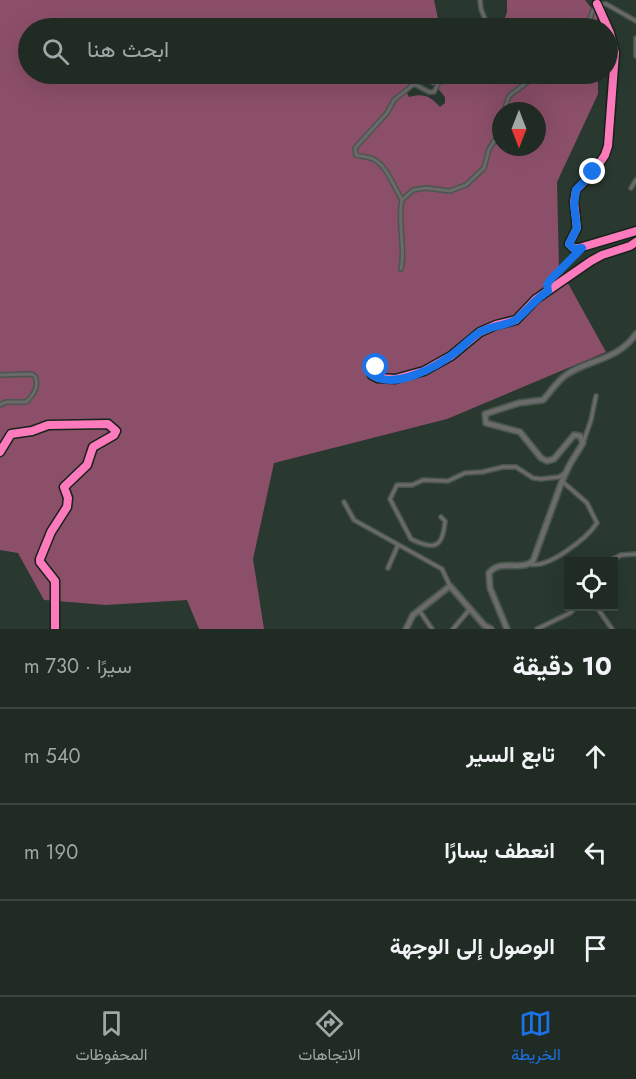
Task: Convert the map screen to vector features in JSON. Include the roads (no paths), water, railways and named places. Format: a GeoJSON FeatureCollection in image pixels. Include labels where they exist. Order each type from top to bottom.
{"type":"FeatureCollection","features":[{"type":"Feature","properties":{"kind":"main road"},"geometry":{"type":"LineString","coordinates":[[507,629],[490,588],[489,573],[497,566],[530,564],[536,555],[562,481],[583,443],[580,436],[574,435],[554,459],[547,461],[541,458],[520,432],[488,425],[484,417],[490,411],[519,403],[543,400],[557,381],[568,373],[596,363],[620,350],[636,334]]}},
{"type":"Feature","properties":{"kind":"street"},"geometry":{"type":"LineString","coordinates":[[480,0],[485,18]]}},
{"type":"Feature","properties":{"kind":"street"},"geometry":{"type":"LineString","coordinates":[[597,4],[606,4],[636,21]]}},
{"type":"Feature","properties":{"kind":"street"},"geometry":{"type":"LineString","coordinates":[[590,18],[597,4]]}},
{"type":"Feature","properties":{"kind":"street"},"geometry":{"type":"LineString","coordinates":[[597,4],[603,18]]}},
{"type":"Feature","properties":{"kind":"street"},"geometry":{"type":"LineString","coordinates":[[636,38],[636,56]]}},
{"type":"Feature","properties":{"kind":"street"},"geometry":{"type":"LineString","coordinates":[[401,269],[400,211],[402,200],[393,182],[379,164],[372,159],[355,154],[355,148],[387,113],[399,94],[414,84],[429,92],[434,92],[438,84]]}},
{"type":"Feature","properties":{"kind":"street"},"geometry":{"type":"LineString","coordinates":[[507,102],[509,96],[525,84]]}},
{"type":"Feature","properties":{"kind":"street"},"geometry":{"type":"LineString","coordinates":[[613,84],[607,149],[591,175],[579,186],[576,193],[574,205],[577,228],[569,244],[574,249],[582,248],[636,231]]}},
{"type":"Feature","properties":{"kind":"street"},"geometry":{"type":"LineString","coordinates":[[402,200],[413,190],[426,188],[450,191],[466,185],[484,168],[492,144]]}},
{"type":"Feature","properties":{"kind":"street"},"geometry":{"type":"LineString","coordinates":[[631,188],[636,180]]}},
{"type":"Feature","properties":{"kind":"street"},"geometry":{"type":"LineString","coordinates":[[375,366],[372,375],[383,379],[420,373],[451,356],[480,332],[514,321],[531,303],[591,261],[636,242]]}},
{"type":"Feature","properties":{"kind":"street"},"geometry":{"type":"LineString","coordinates":[[548,291],[547,285],[550,280],[582,248]]}},
{"type":"Feature","properties":{"kind":"street"},"geometry":{"type":"LineString","coordinates":[[0,375],[31,374],[35,376],[37,383],[34,393],[26,402],[6,402],[0,405]]}},
{"type":"Feature","properties":{"kind":"street"},"geometry":{"type":"LineString","coordinates":[[583,443],[596,396]]}},
{"type":"Feature","properties":{"kind":"street"},"geometry":{"type":"LineString","coordinates":[[0,452],[11,434],[32,431],[48,425],[108,424],[116,431],[114,435],[93,447],[87,465],[64,487],[68,498],[67,507],[51,532],[41,555],[40,562],[55,581],[55,629]]}},
{"type":"Feature","properties":{"kind":"street"},"geometry":{"type":"LineString","coordinates":[[441,517],[445,523],[441,543],[438,545],[411,539],[390,500],[395,487],[412,485],[423,480],[448,481],[465,473],[503,467],[516,467],[533,478],[541,479],[559,477],[566,472]]}},
{"type":"Feature","properties":{"kind":"street"},"geometry":{"type":"LineString","coordinates":[[530,564],[540,564],[561,554],[597,523],[586,503],[562,481]]}},
{"type":"Feature","properties":{"kind":"street"},"geometry":{"type":"LineString","coordinates":[[344,502],[354,520],[442,569],[450,586],[484,627],[491,629]]}},
{"type":"Feature","properties":{"kind":"street"},"geometry":{"type":"LineString","coordinates":[[388,568],[398,545]]}},
{"type":"Feature","properties":{"kind":"street"},"geometry":{"type":"LineString","coordinates":[[617,557],[636,554]]}},
{"type":"Feature","properties":{"kind":"street"},"geometry":{"type":"LineString","coordinates":[[406,629],[413,615],[450,586]]}},
{"type":"Feature","properties":{"kind":"street"},"geometry":{"type":"LineString","coordinates":[[453,629],[470,609]]}},
{"type":"Feature","properties":{"kind":"street"},"geometry":{"type":"LineString","coordinates":[[419,610],[432,629]]}},
{"type":"Feature","properties":{"kind":"street"},"geometry":{"type":"LineString","coordinates":[[537,629],[572,611]]}},
{"type":"Feature","properties":{"kind":"street"},"geometry":{"type":"LineString","coordinates":[[599,611],[612,629]]}}]}
